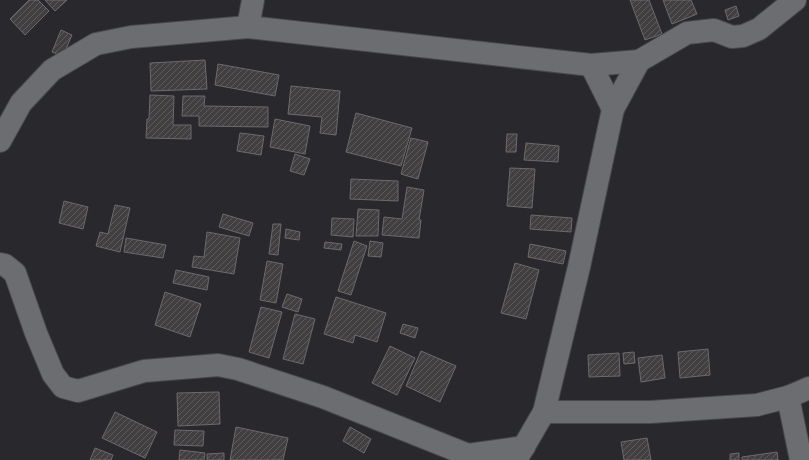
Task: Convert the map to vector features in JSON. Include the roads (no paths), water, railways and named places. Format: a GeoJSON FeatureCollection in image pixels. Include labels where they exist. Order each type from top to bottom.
{"type":"FeatureCollection","features":[{"type":"Feature","properties":{"kind":"street"},"geometry":{"type":"LineString","coordinates":[[248,27],[253,0]]}},
{"type":"Feature","properties":{"kind":"street"},"geometry":{"type":"LineString","coordinates":[[0,141],[21,103],[52,70],[96,44],[131,36],[248,27],[591,65],[639,61],[687,33],[714,30],[732,37],[743,36],[759,29],[795,0]]}},
{"type":"Feature","properties":{"kind":"street"},"geometry":{"type":"LineString","coordinates":[[0,264],[6,265],[16,273],[36,333],[53,374],[62,387],[78,391],[144,371],[218,365],[323,397],[470,457],[520,453],[544,412],[579,268],[613,109],[639,61]]}},
{"type":"Feature","properties":{"kind":"street"},"geometry":{"type":"LineString","coordinates":[[591,65],[613,109]]}},
{"type":"Feature","properties":{"kind":"street"},"geometry":{"type":"LineString","coordinates":[[544,412],[650,412],[757,405],[788,397],[809,388]]}},
{"type":"Feature","properties":{"kind":"street"},"geometry":{"type":"LineString","coordinates":[[788,397],[801,460]]}}]}
